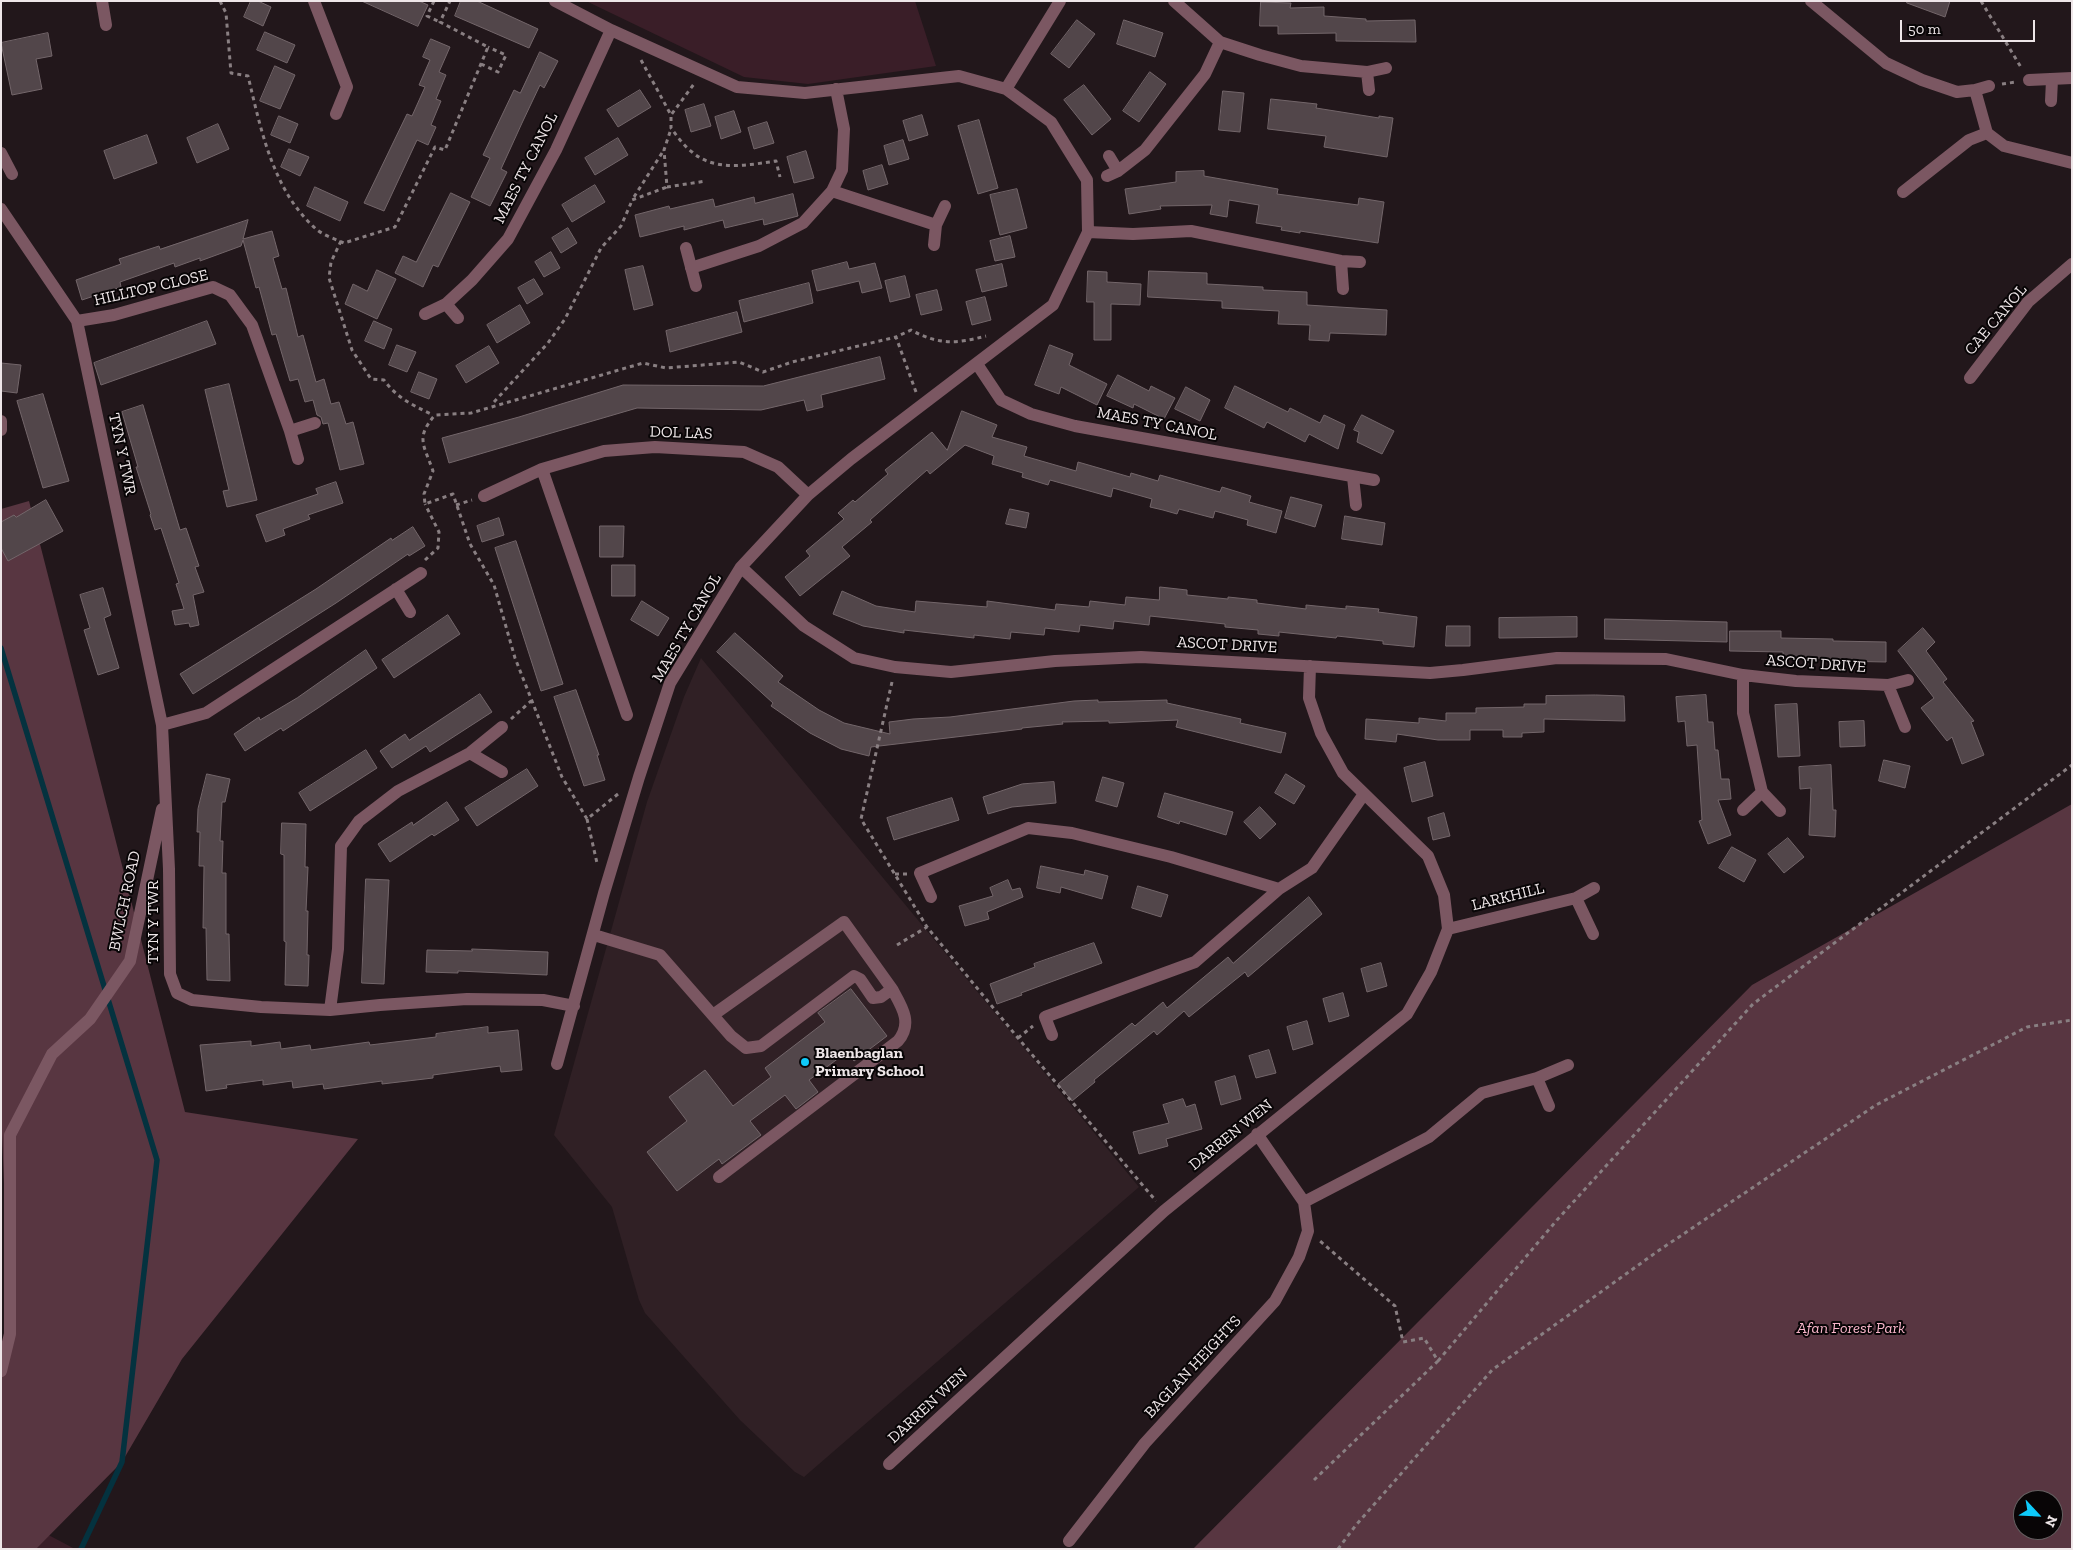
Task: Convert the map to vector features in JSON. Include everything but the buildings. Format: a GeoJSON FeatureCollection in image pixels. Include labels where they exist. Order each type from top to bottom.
{"type":"FeatureCollection","features":[{"type":"Feature","properties":{"kind":"street"},"geometry":{"type":"LineString","coordinates":[[102,1],[106,25]]}},
{"type":"Feature","properties":{"kind":"street"},"geometry":{"type":"LineString","coordinates":[[314,1],[347,87],[336,114]]}},
{"type":"Feature","properties":{"kind":"street","name":"MAES TY CANOL"},"geometry":{"type":"LineString","coordinates":[[555,1],[611,30],[737,87],[805,93],[959,76],[1006,89],[1051,122],[1087,180],[1088,232],[1053,306],[808,495],[741,567],[670,683],[604,893],[557,1064]]}},
{"type":"Feature","properties":{"kind":"street"},"geometry":{"type":"LineString","coordinates":[[1006,89],[1060,1]]}},
{"type":"Feature","properties":{"kind":"street"},"geometry":{"type":"LineString","coordinates":[[1174,1],[1220,42],[1260,56],[1301,66],[1367,72],[1386,68]]}},
{"type":"Feature","properties":{"kind":"street"},"geometry":{"type":"LineString","coordinates":[[1810,1],[1886,63],[1922,80],[1957,92],[1989,86]]}},
{"type":"Feature","properties":{"kind":"street","name":"MAES TY CANOL"},"geometry":{"type":"LineString","coordinates":[[425,314],[446,304],[472,280],[508,239],[556,150],[611,30]]}},
{"type":"Feature","properties":{"kind":"street"},"geometry":{"type":"LineString","coordinates":[[1109,156],[1112,174],[1145,150],[1205,74],[1220,42]]}},
{"type":"Feature","properties":{"kind":"street"},"geometry":{"type":"LineString","coordinates":[[1367,72],[1369,90]]}},
{"type":"Feature","properties":{"kind":"street"},"geometry":{"type":"LineString","coordinates":[[2029,80],[2072,78]]}},
{"type":"Feature","properties":{"kind":"street"},"geometry":{"type":"LineString","coordinates":[[2051,101],[2052,80]]}},
{"type":"Feature","properties":{"kind":"street"},"geometry":{"type":"LineString","coordinates":[[691,268],[759,246],[803,223],[832,191],[842,170],[844,129],[836,89]]}},
{"type":"Feature","properties":{"kind":"street"},"geometry":{"type":"LineString","coordinates":[[1975,90],[1987,133],[2004,146],[2072,163]]}},
{"type":"Feature","properties":{"kind":"street"},"geometry":{"type":"LineString","coordinates":[[1902,192],[1969,140],[1987,133]]}},
{"type":"Feature","properties":{"kind":"street"},"geometry":{"type":"LineString","coordinates":[[1,153],[12,174]]}},
{"type":"Feature","properties":{"kind":"street"},"geometry":{"type":"LineString","coordinates":[[832,191],[936,225]]}},
{"type":"Feature","properties":{"kind":"street"},"geometry":{"type":"LineString","coordinates":[[934,245],[936,225],[945,206]]}},
{"type":"Feature","properties":{"kind":"street","name":"TYN Y TWR"},"geometry":{"type":"LineString","coordinates":[[1,209],[77,321],[162,725],[169,869],[170,974],[177,992],[192,1000],[261,1007],[330,1010],[467,1000],[543,1000],[574,1006]]}},
{"type":"Feature","properties":{"kind":"street"},"geometry":{"type":"LineString","coordinates":[[1088,232],[1133,234],[1191,231],[1340,262],[1360,262]]}},
{"type":"Feature","properties":{"kind":"street"},"geometry":{"type":"LineString","coordinates":[[686,248],[696,286]]}},
{"type":"Feature","properties":{"kind":"street"},"geometry":{"type":"LineString","coordinates":[[1340,262],[1343,289]]}},
{"type":"Feature","properties":{"kind":"street","name":"CAE CANOL"},"geometry":{"type":"LineString","coordinates":[[1970,378],[2028,302],[2072,264]]}},
{"type":"Feature","properties":{"kind":"street","name":"HILLTOP CLOSE"},"geometry":{"type":"LineString","coordinates":[[77,321],[114,315],[213,287],[230,295],[252,325],[290,431],[298,459]]}},
{"type":"Feature","properties":{"kind":"street"},"geometry":{"type":"LineString","coordinates":[[446,304],[458,318]]}},
{"type":"Feature","properties":{"kind":"street","name":"MAES TY CANOL"},"geometry":{"type":"LineString","coordinates":[[977,364],[1001,400],[1032,414],[1075,426],[1374,480]]}},
{"type":"Feature","properties":{"kind":"street"},"geometry":{"type":"LineString","coordinates":[[1,421],[1,430]]}},
{"type":"Feature","properties":{"kind":"street"},"geometry":{"type":"LineString","coordinates":[[290,431],[315,423]]}},
{"type":"Feature","properties":{"kind":"street","name":"DOL LAS"},"geometry":{"type":"LineString","coordinates":[[484,496],[542,469],[604,451],[655,447],[744,452],[778,467],[808,495]]}},
{"type":"Feature","properties":{"kind":"street"},"geometry":{"type":"LineString","coordinates":[[542,469],[627,715]]}},
{"type":"Feature","properties":{"kind":"street"},"geometry":{"type":"LineString","coordinates":[[1353,477],[1356,505]]}},
{"type":"Feature","properties":{"kind":"street","name":"ASCOT DRIVE"},"geometry":{"type":"LineString","coordinates":[[741,567],[804,626],[854,658],[895,667],[951,672],[1055,661],[1141,657],[1430,673],[1557,658],[1666,659],[1742,675],[1796,681],[1888,685],[1908,680]]}},
{"type":"Feature","properties":{"kind":"street"},"geometry":{"type":"LineString","coordinates":[[162,725],[206,713],[422,573]]}},
{"type":"Feature","properties":{"kind":"street"},"geometry":{"type":"LineString","coordinates":[[396,589],[410,612]]}},
{"type":"Feature","properties":{"kind":"street","name":"DARREN WEN"},"geometry":{"type":"LineString","coordinates":[[889,1464],[1164,1211],[1407,1014],[1431,972],[1448,929],[1444,895],[1428,856],[1343,774],[1321,733],[1309,698],[1310,666]]}},
{"type":"Feature","properties":{"kind":"street","name":"ASCOT DRIVE"},"geometry":{"type":"LineString","coordinates":[[1742,675],[1743,713],[1762,792],[1780,811]]}},
{"type":"Feature","properties":{"kind":"street","name":"ASCOT DRIVE"},"geometry":{"type":"LineString","coordinates":[[1888,685],[1906,727]]}},
{"type":"Feature","properties":{"kind":"street"},"geometry":{"type":"LineString","coordinates":[[330,1010],[338,949],[341,846],[359,821],[398,791],[470,753],[502,727]]}},
{"type":"Feature","properties":{"kind":"street"},"geometry":{"type":"LineString","coordinates":[[470,753],[502,772]]}},
{"type":"Feature","properties":{"kind":"street","name":"BWLCH ROAD"},"geometry":{"type":"LineString","coordinates":[[1,1371],[10,1334],[10,1135],[52,1054],[90,1019],[130,961],[166,790]]}},
{"type":"Feature","properties":{"kind":"street"},"geometry":{"type":"LineString","coordinates":[[1743,810],[1762,792]]}},
{"type":"Feature","properties":{"kind":"street"},"geometry":{"type":"LineString","coordinates":[[1052,1034],[1044,1017],[1195,962],[1279,889],[1312,868],[1364,794]]}},
{"type":"Feature","properties":{"kind":"street"},"geometry":{"type":"LineString","coordinates":[[932,897],[920,873],[1028,828],[1081,835],[1171,857],[1279,889]]}},
{"type":"Feature","properties":{"kind":"street","name":"LARKHILL"},"geometry":{"type":"LineString","coordinates":[[1448,929],[1576,898],[1594,888]]}},
{"type":"Feature","properties":{"kind":"street"},"geometry":{"type":"LineString","coordinates":[[1576,898],[1593,934]]}},
{"type":"Feature","properties":{"kind":"street"},"geometry":{"type":"LineString","coordinates":[[713,1015],[844,922],[892,989],[904,1010],[906,1020],[905,1030],[898,1041],[719,1177]]}},
{"type":"Feature","properties":{"kind":"street"},"geometry":{"type":"LineString","coordinates":[[594,935],[660,955],[740,1044],[753,1048],[762,1046],[854,976],[860,979],[873,998],[881,998],[892,989]]}},
{"type":"Feature","properties":{"kind":"street"},"geometry":{"type":"LineString","coordinates":[[1304,1202],[1428,1137],[1482,1093],[1537,1078],[1568,1065]]}},
{"type":"Feature","properties":{"kind":"street"},"geometry":{"type":"LineString","coordinates":[[1537,1078],[1549,1106]]}},
{"type":"Feature","properties":{"kind":"street","name":"BAGLAN HEIGHTS"},"geometry":{"type":"LineString","coordinates":[[1069,1541],[1145,1443],[1275,1301],[1299,1257],[1308,1231],[1304,1202],[1257,1134]]}},
{"type":"Feature","properties":{"kind":"path"},"geometry":{"type":"LineString","coordinates":[[220,1],[226,13],[231,73],[248,76],[263,140],[291,203],[317,230],[344,243],[395,227],[435,147],[445,150],[488,47]]}},
{"type":"Feature","properties":{"kind":"path"},"geometry":{"type":"LineString","coordinates":[[434,1],[427,16],[506,55],[498,72],[482,64]]}},
{"type":"Feature","properties":{"kind":"path"},"geometry":{"type":"LineString","coordinates":[[440,22],[450,1]]}},
{"type":"Feature","properties":{"kind":"path"},"geometry":{"type":"LineString","coordinates":[[1981,1],[2029,80],[1989,86]]}},
{"type":"Feature","properties":{"kind":"path"},"geometry":{"type":"LineString","coordinates":[[638,54],[671,115],[699,78]]}},
{"type":"Feature","properties":{"kind":"path"},"geometry":{"type":"LineString","coordinates":[[671,117],[671,128],[692,153],[716,165],[750,165],[776,161],[780,177]]}},
{"type":"Feature","properties":{"kind":"path"},"geometry":{"type":"LineString","coordinates":[[667,187],[664,150],[670,132]]}},
{"type":"Feature","properties":{"kind":"path"},"geometry":{"type":"LineString","coordinates":[[662,152],[632,200],[667,187],[706,180]]}},
{"type":"Feature","properties":{"kind":"path"},"geometry":{"type":"LineString","coordinates":[[494,402],[548,343],[565,319],[601,248],[621,226],[630,203]]}},
{"type":"Feature","properties":{"kind":"path"},"geometry":{"type":"LineString","coordinates":[[340,241],[331,262],[329,278],[352,350],[370,379],[384,380],[390,388],[408,403],[431,414]]}},
{"type":"Feature","properties":{"kind":"path"},"geometry":{"type":"LineString","coordinates":[[422,573],[424,561],[438,548],[439,532],[426,504],[424,494],[433,471],[422,439],[425,427],[435,415],[471,413],[643,364],[666,368],[739,362],[763,372],[792,362],[896,337],[911,330],[929,339],[962,342],[988,335]]}},
{"type":"Feature","properties":{"kind":"path"},"geometry":{"type":"LineString","coordinates":[[896,337],[922,406]]}},
{"type":"Feature","properties":{"kind":"path"},"geometry":{"type":"LineString","coordinates":[[426,504],[453,494],[470,544],[494,585],[515,658],[562,777],[587,819],[598,865]]}},
{"type":"Feature","properties":{"kind":"path"},"geometry":{"type":"LineString","coordinates":[[895,667],[861,819],[928,927],[1018,1038],[1164,1211]]}},
{"type":"Feature","properties":{"kind":"path"},"geometry":{"type":"LineString","coordinates":[[502,727],[531,701]]}},
{"type":"Feature","properties":{"kind":"path"},"geometry":{"type":"LineString","coordinates":[[1314,1480],[1438,1361],[1557,1220],[1753,1004],[2072,765]]}},
{"type":"Feature","properties":{"kind":"path"},"geometry":{"type":"LineString","coordinates":[[587,819],[639,777]]}},
{"type":"Feature","properties":{"kind":"path"},"geometry":{"type":"LineString","coordinates":[[897,945],[928,927]]}},
{"type":"Feature","properties":{"kind":"path"},"geometry":{"type":"LineString","coordinates":[[1338,1549],[1356,1525],[1486,1377],[1500,1364],[1658,1251],[1876,1105],[2027,1027],[2072,1020]]}},
{"type":"Feature","properties":{"kind":"path"},"geometry":{"type":"LineString","coordinates":[[1308,1231],[1395,1306],[1403,1342],[1424,1338],[1438,1361]]}},
{"type":"Feature","properties":{"kind":"shaded area"},"geometry":{"type":"Polygon","coordinates":[[[586,1],[915,1],[936,66],[808,84],[744,77],[586,1]]]}},
{"type":"Feature","properties":{"kind":"shaded area","name":"Blaenbaglan Primary School"},"geometry":{"type":"Polygon","coordinates":[[[701,658],[1139,1187],[804,1477],[795,1472],[740,1420],[645,1313],[639,1300],[612,1207],[554,1135],[647,802],[684,697],[701,658]]]}},
{"type":"Feature","properties":{"kind":"shaded area"},"geometry":{"type":"Polygon","coordinates":[[[1,1510],[75,1549],[1,1549],[1,1510]]]}},
{"type":"Feature","properties":{"kind":"green space"},"geometry":{"type":"Polygon","coordinates":[[[29,501],[185,1112],[358,1139],[182,1359],[122,1462],[36,1549],[1,1549],[1,1371],[10,1334],[1,1109],[1,509],[29,501]]]}},
{"type":"Feature","properties":{"kind":"green space","name":"Afan Forest Park"},"geometry":{"type":"Polygon","coordinates":[[[2072,804],[2072,1549],[1193,1549],[1752,985],[2072,804]]]}},
{"type":"Feature","properties":{"kind":"waterway"},"geometry":{"type":"LineString","coordinates":[[1,648],[157,1160],[122,1462],[81,1549]]}},
{"type":"Feature","properties":{"kind":"place","name":"Blaenbaglan Primary School"},"geometry":{"type":"Point","coordinates":[805,1062]}}]}
